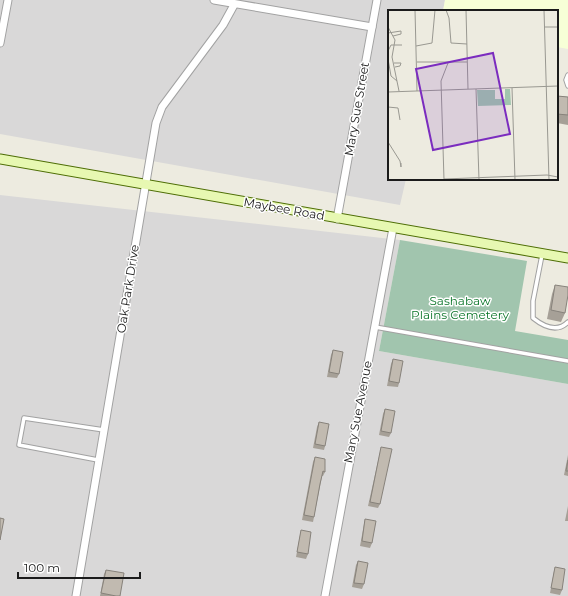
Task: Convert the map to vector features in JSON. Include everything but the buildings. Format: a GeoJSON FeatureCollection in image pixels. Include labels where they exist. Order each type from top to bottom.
{"type":"FeatureCollection","features":[{"type":"Feature","properties":{"kind":"main road","name":"Maybee Road"},"geometry":{"type":"LineString","coordinates":[[0,159],[337,219],[568,258]]}},
{"type":"Feature","properties":{"kind":"street"},"geometry":{"type":"LineString","coordinates":[[0,43],[8,0]]}},
{"type":"Feature","properties":{"kind":"street"},"geometry":{"type":"LineString","coordinates":[[214,0],[234,5],[372,27]]}},
{"type":"Feature","properties":{"kind":"street","name":"Mary Sue Street"},"geometry":{"type":"LineString","coordinates":[[337,219],[378,0]]}},
{"type":"Feature","properties":{"kind":"street","name":"Oak Park Drive"},"geometry":{"type":"LineString","coordinates":[[76,596],[156,123],[162,107],[223,25],[234,5]]}},
{"type":"Feature","properties":{"kind":"street","name":"Mary Sue Avenue"},"geometry":{"type":"LineString","coordinates":[[325,596],[392,228]]}},
{"type":"Feature","properties":{"kind":"lane"},"geometry":{"type":"LineString","coordinates":[[568,75],[566,80],[568,86]]}},
{"type":"Feature","properties":{"kind":"lane"},"geometry":{"type":"LineString","coordinates":[[542,254],[533,301],[533,318],[544,326],[555,328],[568,322]]}},
{"type":"Feature","properties":{"kind":"lane"},"geometry":{"type":"LineString","coordinates":[[374,327],[568,361]]}},
{"type":"Feature","properties":{"kind":"lane"},"geometry":{"type":"LineString","coordinates":[[100,460],[19,445],[24,418],[105,430]]}},
{"type":"Feature","properties":{"kind":"shaded area"},"geometry":{"type":"Polygon","coordinates":[[[0,0],[445,0],[443,10],[388,10],[388,180],[406,180],[400,205],[0,134],[0,0]]]}},
{"type":"Feature","properties":{"kind":"shaded area"},"geometry":{"type":"Polygon","coordinates":[[[445,0],[568,0],[568,49],[558,47],[558,10],[443,10],[445,0]]]}},
{"type":"Feature","properties":{"kind":"shaded area"},"geometry":{"type":"Polygon","coordinates":[[[0,195],[400,240],[379,351],[568,384],[568,596],[0,596],[0,195]]]}},
{"type":"Feature","properties":{"kind":"green space","name":"Sashabaw Plains Cemetery"},"geometry":{"type":"Polygon","coordinates":[[[400,240],[527,261],[515,331],[568,340],[568,384],[379,351],[400,240]]]}}]}
